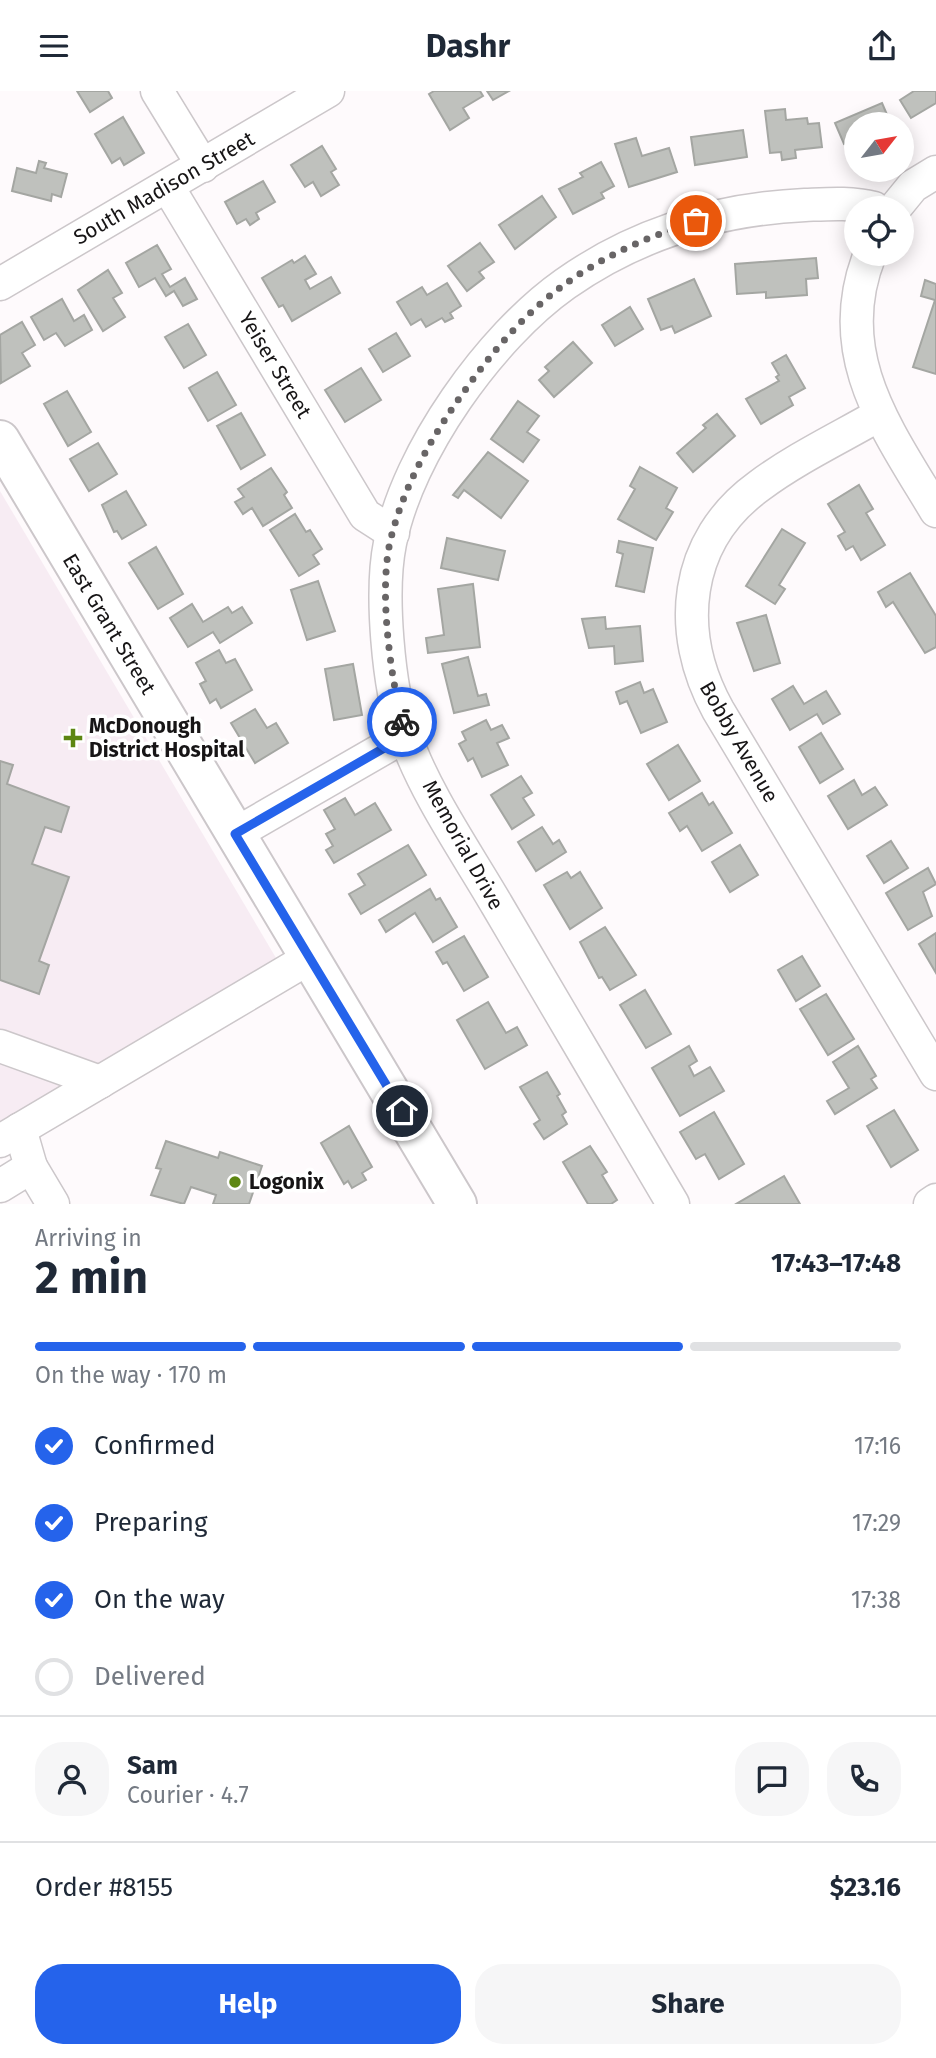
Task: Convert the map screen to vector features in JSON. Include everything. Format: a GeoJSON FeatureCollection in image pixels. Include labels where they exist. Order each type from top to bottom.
{"type":"FeatureCollection","features":[{"type":"Feature","properties":{"kind":"main road","name":"East Grant Street"},"geometry":{"type":"LineString","coordinates":[[3,454],[311,957],[457,1204]]}},
{"type":"Feature","properties":{"kind":"street"},"geometry":{"type":"LineString","coordinates":[[156,91],[202,166]]}},
{"type":"Feature","properties":{"kind":"street","name":"South Madison Street"},"geometry":{"type":"LineString","coordinates":[[0,284],[328,91]]}},
{"type":"Feature","properties":{"kind":"street"},"geometry":{"type":"LineString","coordinates":[[905,196],[913,186],[936,172]]}},
{"type":"Feature","properties":{"kind":"street","name":"Yeiser Street"},"geometry":{"type":"LineString","coordinates":[[168,187],[365,515],[393,533]]}},
{"type":"Feature","properties":{"kind":"street","name":"Memorial Drive"},"geometry":{"type":"LineString","coordinates":[[673,1204],[442,811],[405,736],[388,632],[390,544],[419,463],[487,358],[528,314],[584,271],[615,252],[655,235],[739,212],[844,203]]}},
{"type":"Feature","properties":{"kind":"street"},"geometry":{"type":"LineString","coordinates":[[867,266],[859,295],[856,326],[866,387],[879,415],[936,511]]}},
{"type":"Feature","properties":{"kind":"street","name":"Bobby Avenue"},"geometry":{"type":"LineString","coordinates":[[879,415],[759,485],[737,503],[705,549],[691,603],[691,631],[695,659],[718,710],[936,1074]]}},
{"type":"Feature","properties":{"kind":"street"},"geometry":{"type":"LineString","coordinates":[[235,834],[405,736]]}},
{"type":"Feature","properties":{"kind":"street"},"geometry":{"type":"LineString","coordinates":[[53,1204],[10,1135],[311,957]]}},
{"type":"Feature","properties":{"kind":"street"},"geometry":{"type":"LineString","coordinates":[[0,1046],[100,1082]]}},
{"type":"Feature","properties":{"kind":"street"},"geometry":{"type":"LineString","coordinates":[[0,1186],[31,1167]]}},
{"type":"Feature","properties":{"kind":"street"},"geometry":{"type":"LineString","coordinates":[[930,1204],[936,1200]]}},
{"type":"Feature","properties":{"kind":"shaded area","name":"McDonough District Hospital"},"geometry":{"type":"Polygon","coordinates":[[[0,491],[292,985],[0,1155],[0,491]]]}},
{"type":"Feature","properties":{"kind":"building"},"geometry":{"type":"Polygon","coordinates":[[[77,91],[108,91],[112,98],[90,112],[77,91]]]}},
{"type":"Feature","properties":{"kind":"building"},"geometry":{"type":"Polygon","coordinates":[[[434,91],[480,91],[483,96],[463,108],[469,118],[450,130],[429,94],[434,91]]]}},
{"type":"Feature","properties":{"kind":"building"},"geometry":{"type":"Polygon","coordinates":[[[487,91],[509,91],[493,100],[487,91]]]}},
{"type":"Feature","properties":{"kind":"building"},"geometry":{"type":"Polygon","coordinates":[[[914,91],[936,91],[936,103],[914,116],[914,112],[907,112],[900,100],[914,91]]]}},
{"type":"Feature","properties":{"kind":"building"},"geometry":{"type":"Polygon","coordinates":[[[882,103],[886,112],[861,112],[882,103]]]}},
{"type":"Feature","properties":{"kind":"building"},"geometry":{"type":"Polygon","coordinates":[[[785,109],[786,120],[807,118],[808,124],[819,123],[822,147],[795,150],[796,158],[782,160],[781,152],[770,153],[765,111],[785,109]]]}},
{"type":"Feature","properties":{"kind":"building"},"geometry":{"type":"Polygon","coordinates":[[[123,117],[144,153],[124,165],[120,158],[112,163],[95,134],[123,117]]]}},
{"type":"Feature","properties":{"kind":"building"},"geometry":{"type":"Polygon","coordinates":[[[844,119],[844,144],[835,123],[844,119]]]}},
{"type":"Feature","properties":{"kind":"building"},"geometry":{"type":"Polygon","coordinates":[[[743,130],[747,157],[695,165],[691,137],[743,130]]]}},
{"type":"Feature","properties":{"kind":"building"},"geometry":{"type":"Polygon","coordinates":[[[636,138],[642,156],[669,148],[677,172],[629,187],[615,144],[636,138]]]}},
{"type":"Feature","properties":{"kind":"building"},"geometry":{"type":"Polygon","coordinates":[[[322,146],[336,169],[331,172],[339,185],[321,196],[313,182],[305,187],[291,165],[322,146]]]}},
{"type":"Feature","properties":{"kind":"building"},"geometry":{"type":"Polygon","coordinates":[[[39,161],[46,163],[44,168],[67,174],[61,197],[52,194],[51,201],[12,191],[17,168],[36,173],[39,161]]]}},
{"type":"Feature","properties":{"kind":"building"},"geometry":{"type":"Polygon","coordinates":[[[601,162],[614,186],[601,193],[604,198],[573,214],[559,189],[583,177],[580,173],[601,162]]]}},
{"type":"Feature","properties":{"kind":"building"},"geometry":{"type":"Polygon","coordinates":[[[263,181],[275,202],[256,213],[259,219],[250,225],[246,219],[237,224],[225,202],[263,181]]]}},
{"type":"Feature","properties":{"kind":"building"},"geometry":{"type":"Polygon","coordinates":[[[542,196],[556,217],[515,249],[499,225],[542,196]]]}},
{"type":"Feature","properties":{"kind":"building"},"geometry":{"type":"Polygon","coordinates":[[[480,243],[494,262],[479,272],[484,278],[467,291],[448,266],[480,243]]]}},
{"type":"Feature","properties":{"kind":"building"},"geometry":{"type":"Polygon","coordinates":[[[157,245],[171,269],[162,274],[170,287],[185,278],[197,299],[183,306],[174,291],[166,296],[155,278],[139,287],[126,263],[157,245]]]}},
{"type":"Feature","properties":{"kind":"building"},"geometry":{"type":"Polygon","coordinates":[[[305,256],[316,274],[305,280],[310,289],[331,277],[340,293],[292,321],[283,305],[279,307],[262,278],[292,260],[294,263],[305,256]]]}},
{"type":"Feature","properties":{"kind":"building"},"geometry":{"type":"Polygon","coordinates":[[[816,258],[818,278],[806,279],[807,295],[766,298],[766,292],[737,294],[735,264],[816,258]]]}},
{"type":"Feature","properties":{"kind":"building"},"geometry":{"type":"Polygon","coordinates":[[[108,270],[122,293],[113,298],[125,317],[103,331],[78,290],[108,270]]]}},
{"type":"Feature","properties":{"kind":"building"},"geometry":{"type":"Polygon","coordinates":[[[694,279],[711,316],[675,333],[672,326],[661,330],[648,299],[694,279]]]}},
{"type":"Feature","properties":{"kind":"building"},"geometry":{"type":"Polygon","coordinates":[[[925,280],[936,284],[936,374],[913,367],[935,300],[921,296],[925,280]]]}},
{"type":"Feature","properties":{"kind":"building"},"geometry":{"type":"Polygon","coordinates":[[[447,283],[461,306],[450,313],[453,318],[445,322],[442,318],[426,327],[421,319],[411,325],[397,302],[422,287],[427,295],[447,283]]]}},
{"type":"Feature","properties":{"kind":"building"},"geometry":{"type":"Polygon","coordinates":[[[62,299],[74,321],[84,315],[92,330],[65,346],[56,333],[44,340],[31,317],[62,299]]]}},
{"type":"Feature","properties":{"kind":"building"},"geometry":{"type":"Polygon","coordinates":[[[630,307],[643,329],[615,346],[602,325],[630,307]]]}},
{"type":"Feature","properties":{"kind":"building"},"geometry":{"type":"Polygon","coordinates":[[[22,322],[35,345],[22,353],[30,366],[1,383],[0,335],[22,322]]]}},
{"type":"Feature","properties":{"kind":"building"},"geometry":{"type":"Polygon","coordinates":[[[188,324],[206,355],[184,368],[165,337],[188,324]]]}},
{"type":"Feature","properties":{"kind":"building"},"geometry":{"type":"Polygon","coordinates":[[[396,333],[410,356],[383,372],[369,349],[396,333]]]}},
{"type":"Feature","properties":{"kind":"building"},"geometry":{"type":"Polygon","coordinates":[[[573,342],[592,363],[554,397],[539,380],[549,371],[545,367],[573,342]]]}},
{"type":"Feature","properties":{"kind":"building"},"geometry":{"type":"Polygon","coordinates":[[[786,355],[805,388],[789,397],[793,405],[761,424],[746,399],[779,381],[776,377],[779,375],[772,363],[786,355]]]}},
{"type":"Feature","properties":{"kind":"building"},"geometry":{"type":"Polygon","coordinates":[[[361,368],[381,400],[345,422],[325,390],[361,368]]]}},
{"type":"Feature","properties":{"kind":"building"},"geometry":{"type":"Polygon","coordinates":[[[217,372],[236,405],[208,421],[189,388],[217,372]]]}},
{"type":"Feature","properties":{"kind":"building"},"geometry":{"type":"Polygon","coordinates":[[[67,391],[91,432],[68,446],[44,404],[67,391]]]}},
{"type":"Feature","properties":{"kind":"building"},"geometry":{"type":"Polygon","coordinates":[[[518,401],[539,416],[527,432],[539,440],[523,462],[491,439],[518,401]]]}},
{"type":"Feature","properties":{"kind":"building"},"geometry":{"type":"Polygon","coordinates":[[[241,413],[265,455],[241,469],[217,426],[241,413]]]}},
{"type":"Feature","properties":{"kind":"building"},"geometry":{"type":"Polygon","coordinates":[[[717,414],[735,436],[693,472],[677,453],[706,428],[703,425],[717,414]]]}},
{"type":"Feature","properties":{"kind":"building"},"geometry":{"type":"Polygon","coordinates":[[[98,443],[117,474],[89,491],[70,459],[98,443]]]}},
{"type":"Feature","properties":{"kind":"building"},"geometry":{"type":"Polygon","coordinates":[[[488,452],[528,481],[501,518],[464,490],[458,498],[453,495],[488,452]]]}},
{"type":"Feature","properties":{"kind":"building"},"geometry":{"type":"Polygon","coordinates":[[[640,467],[677,488],[666,508],[673,512],[656,540],[618,519],[635,489],[630,486],[640,467]]]}},
{"type":"Feature","properties":{"kind":"building"},"geometry":{"type":"Polygon","coordinates":[[[271,468],[287,492],[284,495],[292,508],[263,526],[252,508],[243,514],[235,502],[244,497],[238,489],[271,468]]]}},
{"type":"Feature","properties":{"kind":"building"},"geometry":{"type":"Polygon","coordinates":[[[859,485],[873,509],[866,513],[885,545],[861,560],[853,546],[846,550],[838,536],[845,532],[828,504],[859,485]]]}},
{"type":"Feature","properties":{"kind":"building"},"geometry":{"type":"Polygon","coordinates":[[[126,491],[146,525],[122,539],[117,531],[114,532],[102,505],[126,491]]]}},
{"type":"Feature","properties":{"kind":"building"},"geometry":{"type":"Polygon","coordinates":[[[295,514],[306,532],[310,530],[322,549],[313,555],[319,564],[299,576],[270,530],[295,514]]]}},
{"type":"Feature","properties":{"kind":"building"},"geometry":{"type":"Polygon","coordinates":[[[782,529],[805,543],[779,585],[785,589],[775,604],[746,586],[782,529]]]}},
{"type":"Feature","properties":{"kind":"building"},"geometry":{"type":"Polygon","coordinates":[[[447,538],[505,551],[498,580],[441,568],[447,538]]]}},
{"type":"Feature","properties":{"kind":"building"},"geometry":{"type":"Polygon","coordinates":[[[619,541],[653,548],[644,592],[616,586],[623,554],[617,552],[619,541]]]}},
{"type":"Feature","properties":{"kind":"building"},"geometry":{"type":"Polygon","coordinates":[[[156,547],[183,594],[158,609],[129,563],[156,547]]]}},
{"type":"Feature","properties":{"kind":"building"},"geometry":{"type":"Polygon","coordinates":[[[910,573],[936,616],[936,647],[925,653],[893,602],[886,607],[878,592],[910,573]]]}},
{"type":"Feature","properties":{"kind":"building"},"geometry":{"type":"Polygon","coordinates":[[[318,581],[335,631],[307,640],[291,590],[318,581]]]}},
{"type":"Feature","properties":{"kind":"building"},"geometry":{"type":"Polygon","coordinates":[[[473,584],[480,647],[428,653],[426,638],[444,635],[438,589],[473,584]]]}},
{"type":"Feature","properties":{"kind":"building"},"geometry":{"type":"Polygon","coordinates":[[[192,604],[203,622],[228,607],[232,613],[242,607],[252,623],[220,643],[213,632],[188,647],[170,618],[192,604]]]}},
{"type":"Feature","properties":{"kind":"building"},"geometry":{"type":"Polygon","coordinates":[[[766,615],[780,663],[754,671],[737,623],[766,615]]]}},
{"type":"Feature","properties":{"kind":"building"},"geometry":{"type":"Polygon","coordinates":[[[605,617],[606,629],[640,626],[643,661],[615,664],[614,646],[589,648],[582,619],[605,617]]]}},
{"type":"Feature","properties":{"kind":"building"},"geometry":{"type":"Polygon","coordinates":[[[219,650],[226,663],[235,659],[252,690],[221,708],[216,699],[210,703],[200,684],[206,681],[196,663],[219,650]]]}},
{"type":"Feature","properties":{"kind":"building"},"geometry":{"type":"Polygon","coordinates":[[[468,657],[478,696],[486,694],[489,705],[454,713],[442,664],[468,657]]]}},
{"type":"Feature","properties":{"kind":"building"},"geometry":{"type":"Polygon","coordinates":[[[353,664],[362,715],[334,720],[325,669],[353,664]]]}},
{"type":"Feature","properties":{"kind":"building"},"geometry":{"type":"Polygon","coordinates":[[[640,682],[644,693],[653,689],[667,722],[641,733],[627,701],[620,704],[616,692],[640,682]]]}},
{"type":"Feature","properties":{"kind":"building"},"geometry":{"type":"Polygon","coordinates":[[[793,686],[804,704],[826,691],[840,714],[823,724],[817,714],[790,730],[772,699],[793,686]]]}},
{"type":"Feature","properties":{"kind":"building"},"geometry":{"type":"Polygon","coordinates":[[[255,709],[267,728],[276,723],[288,743],[255,763],[231,723],[255,709]]]}},
{"type":"Feature","properties":{"kind":"building"},"geometry":{"type":"Polygon","coordinates":[[[486,720],[491,730],[502,725],[509,738],[497,743],[508,765],[482,777],[473,758],[468,761],[459,744],[466,740],[462,732],[486,720]]]}},
{"type":"Feature","properties":{"kind":"building"},"geometry":{"type":"Polygon","coordinates":[[[821,733],[843,769],[820,783],[799,747],[821,733]]]}},
{"type":"Feature","properties":{"kind":"building"},"geometry":{"type":"Polygon","coordinates":[[[678,745],[700,781],[669,800],[647,764],[678,745]]]}},
{"type":"Feature","properties":{"kind":"building"},"geometry":{"type":"Polygon","coordinates":[[[0,761],[13,765],[7,784],[69,807],[61,832],[45,827],[32,864],[69,877],[39,961],[49,965],[39,994],[0,980],[0,761]]]}},
{"type":"Feature","properties":{"kind":"building"},"geometry":{"type":"Polygon","coordinates":[[[521,776],[532,793],[523,798],[534,815],[512,829],[491,795],[521,776]]]}},
{"type":"Feature","properties":{"kind":"building"},"geometry":{"type":"Polygon","coordinates":[[[854,780],[862,795],[875,787],[887,805],[848,829],[828,796],[854,780]]]}},
{"type":"Feature","properties":{"kind":"building"},"geometry":{"type":"Polygon","coordinates":[[[702,793],[709,805],[713,802],[732,833],[702,851],[687,826],[680,831],[669,813],[702,793]]]}},
{"type":"Feature","properties":{"kind":"building"},"geometry":{"type":"Polygon","coordinates":[[[345,798],[355,815],[375,803],[391,830],[334,863],[326,850],[333,846],[326,834],[335,829],[324,810],[345,798]]]}},
{"type":"Feature","properties":{"kind":"building"},"geometry":{"type":"Polygon","coordinates":[[[542,827],[553,844],[559,840],[566,852],[536,871],[518,842],[542,827]]]}},
{"type":"Feature","properties":{"kind":"building"},"geometry":{"type":"Polygon","coordinates":[[[891,841],[908,868],[884,883],[867,856],[891,841]]]}},
{"type":"Feature","properties":{"kind":"building"},"geometry":{"type":"Polygon","coordinates":[[[408,845],[426,875],[361,914],[349,894],[365,885],[358,874],[408,845]]]}},
{"type":"Feature","properties":{"kind":"building"},"geometry":{"type":"Polygon","coordinates":[[[740,845],[758,875],[730,892],[712,862],[740,845]]]}},
{"type":"Feature","properties":{"kind":"building"},"geometry":{"type":"Polygon","coordinates":[[[928,868],[936,884],[923,892],[932,916],[908,930],[886,893],[928,868]]]}},
{"type":"Feature","properties":{"kind":"building"},"geometry":{"type":"Polygon","coordinates":[[[567,872],[571,878],[580,872],[602,908],[570,929],[544,885],[567,872]]]}},
{"type":"Feature","properties":{"kind":"building"},"geometry":{"type":"Polygon","coordinates":[[[430,889],[436,900],[440,898],[457,927],[433,942],[415,913],[386,932],[379,920],[430,889]]]}},
{"type":"Feature","properties":{"kind":"building"},"geometry":{"type":"Polygon","coordinates":[[[605,927],[636,975],[610,990],[602,977],[599,978],[580,942],[605,927]]]}},
{"type":"Feature","properties":{"kind":"building"},"geometry":{"type":"Polygon","coordinates":[[[936,933],[936,973],[919,944],[936,933]]]}},
{"type":"Feature","properties":{"kind":"building"},"geometry":{"type":"Polygon","coordinates":[[[464,936],[488,977],[464,991],[447,962],[443,964],[436,952],[464,936]]]}},
{"type":"Feature","properties":{"kind":"building"},"geometry":{"type":"Polygon","coordinates":[[[802,956],[820,986],[796,1001],[778,970],[802,956]]]}},
{"type":"Feature","properties":{"kind":"building"},"geometry":{"type":"Polygon","coordinates":[[[645,990],[671,1034],[646,1048],[620,1005],[645,990]]]}},
{"type":"Feature","properties":{"kind":"building"},"geometry":{"type":"Polygon","coordinates":[[[826,994],[854,1039],[828,1055],[800,1009],[826,994]]]}},
{"type":"Feature","properties":{"kind":"building"},"geometry":{"type":"Polygon","coordinates":[[[488,1002],[506,1033],[517,1027],[527,1045],[485,1069],[457,1020],[488,1002]]]}},
{"type":"Feature","properties":{"kind":"building"},"geometry":{"type":"Polygon","coordinates":[[[689,1046],[697,1061],[689,1066],[694,1076],[710,1067],[724,1091],[680,1116],[652,1068],[689,1046]]]}},
{"type":"Feature","properties":{"kind":"building"},"geometry":{"type":"Polygon","coordinates":[[[858,1046],[876,1076],[871,1079],[877,1088],[835,1114],[827,1101],[849,1088],[833,1062],[858,1046]]]}},
{"type":"Feature","properties":{"kind":"building"},"geometry":{"type":"Polygon","coordinates":[[[547,1072],[560,1094],[557,1096],[566,1112],[562,1115],[567,1124],[544,1139],[534,1124],[540,1120],[520,1087],[547,1072]]]}},
{"type":"Feature","properties":{"kind":"building"},"geometry":{"type":"Polygon","coordinates":[[[894,1110],[918,1150],[891,1167],[867,1126],[894,1110]]]}},
{"type":"Feature","properties":{"kind":"building"},"geometry":{"type":"Polygon","coordinates":[[[714,1112],[744,1164],[719,1179],[705,1154],[696,1159],[680,1132],[714,1112]]]}},
{"type":"Feature","properties":{"kind":"building"},"geometry":{"type":"Polygon","coordinates":[[[349,1126],[372,1167],[362,1173],[366,1180],[352,1188],[348,1181],[344,1184],[321,1143],[349,1126]]]}},
{"type":"Feature","properties":{"kind":"building"},"geometry":{"type":"Polygon","coordinates":[[[166,1141],[218,1158],[220,1152],[262,1166],[249,1204],[213,1204],[216,1195],[191,1187],[184,1204],[151,1195],[161,1169],[156,1168],[166,1141]]]}},
{"type":"Feature","properties":{"kind":"building"},"geometry":{"type":"Polygon","coordinates":[[[590,1146],[607,1172],[602,1175],[617,1200],[611,1204],[588,1204],[563,1162],[590,1146]]]}},
{"type":"Feature","properties":{"kind":"building"},"geometry":{"type":"Polygon","coordinates":[[[784,1176],[800,1204],[736,1204],[784,1176]]]}},
{"type":"Feature","properties":{"kind":"way so far"},"geometry":{"type":"LineString","coordinates":[[402,722],[391,667],[388,632],[390,544],[402,503],[419,463],[443,422],[506,335],[555,291],[615,252],[696,221]]}},
{"type":"Feature","properties":{"kind":"place","name":"McDonough District Hospital"},"geometry":{"type":"Point","coordinates":[73,738]}},
{"type":"Feature","properties":{"kind":"place","name":"Logonix"},"geometry":{"type":"Point","coordinates":[235,1182]}},
{"type":"Feature","properties":{"kind":"route"},"geometry":{"type":"LineString","coordinates":[[402,722],[405,736],[235,834],[402,1111]]}}]}
